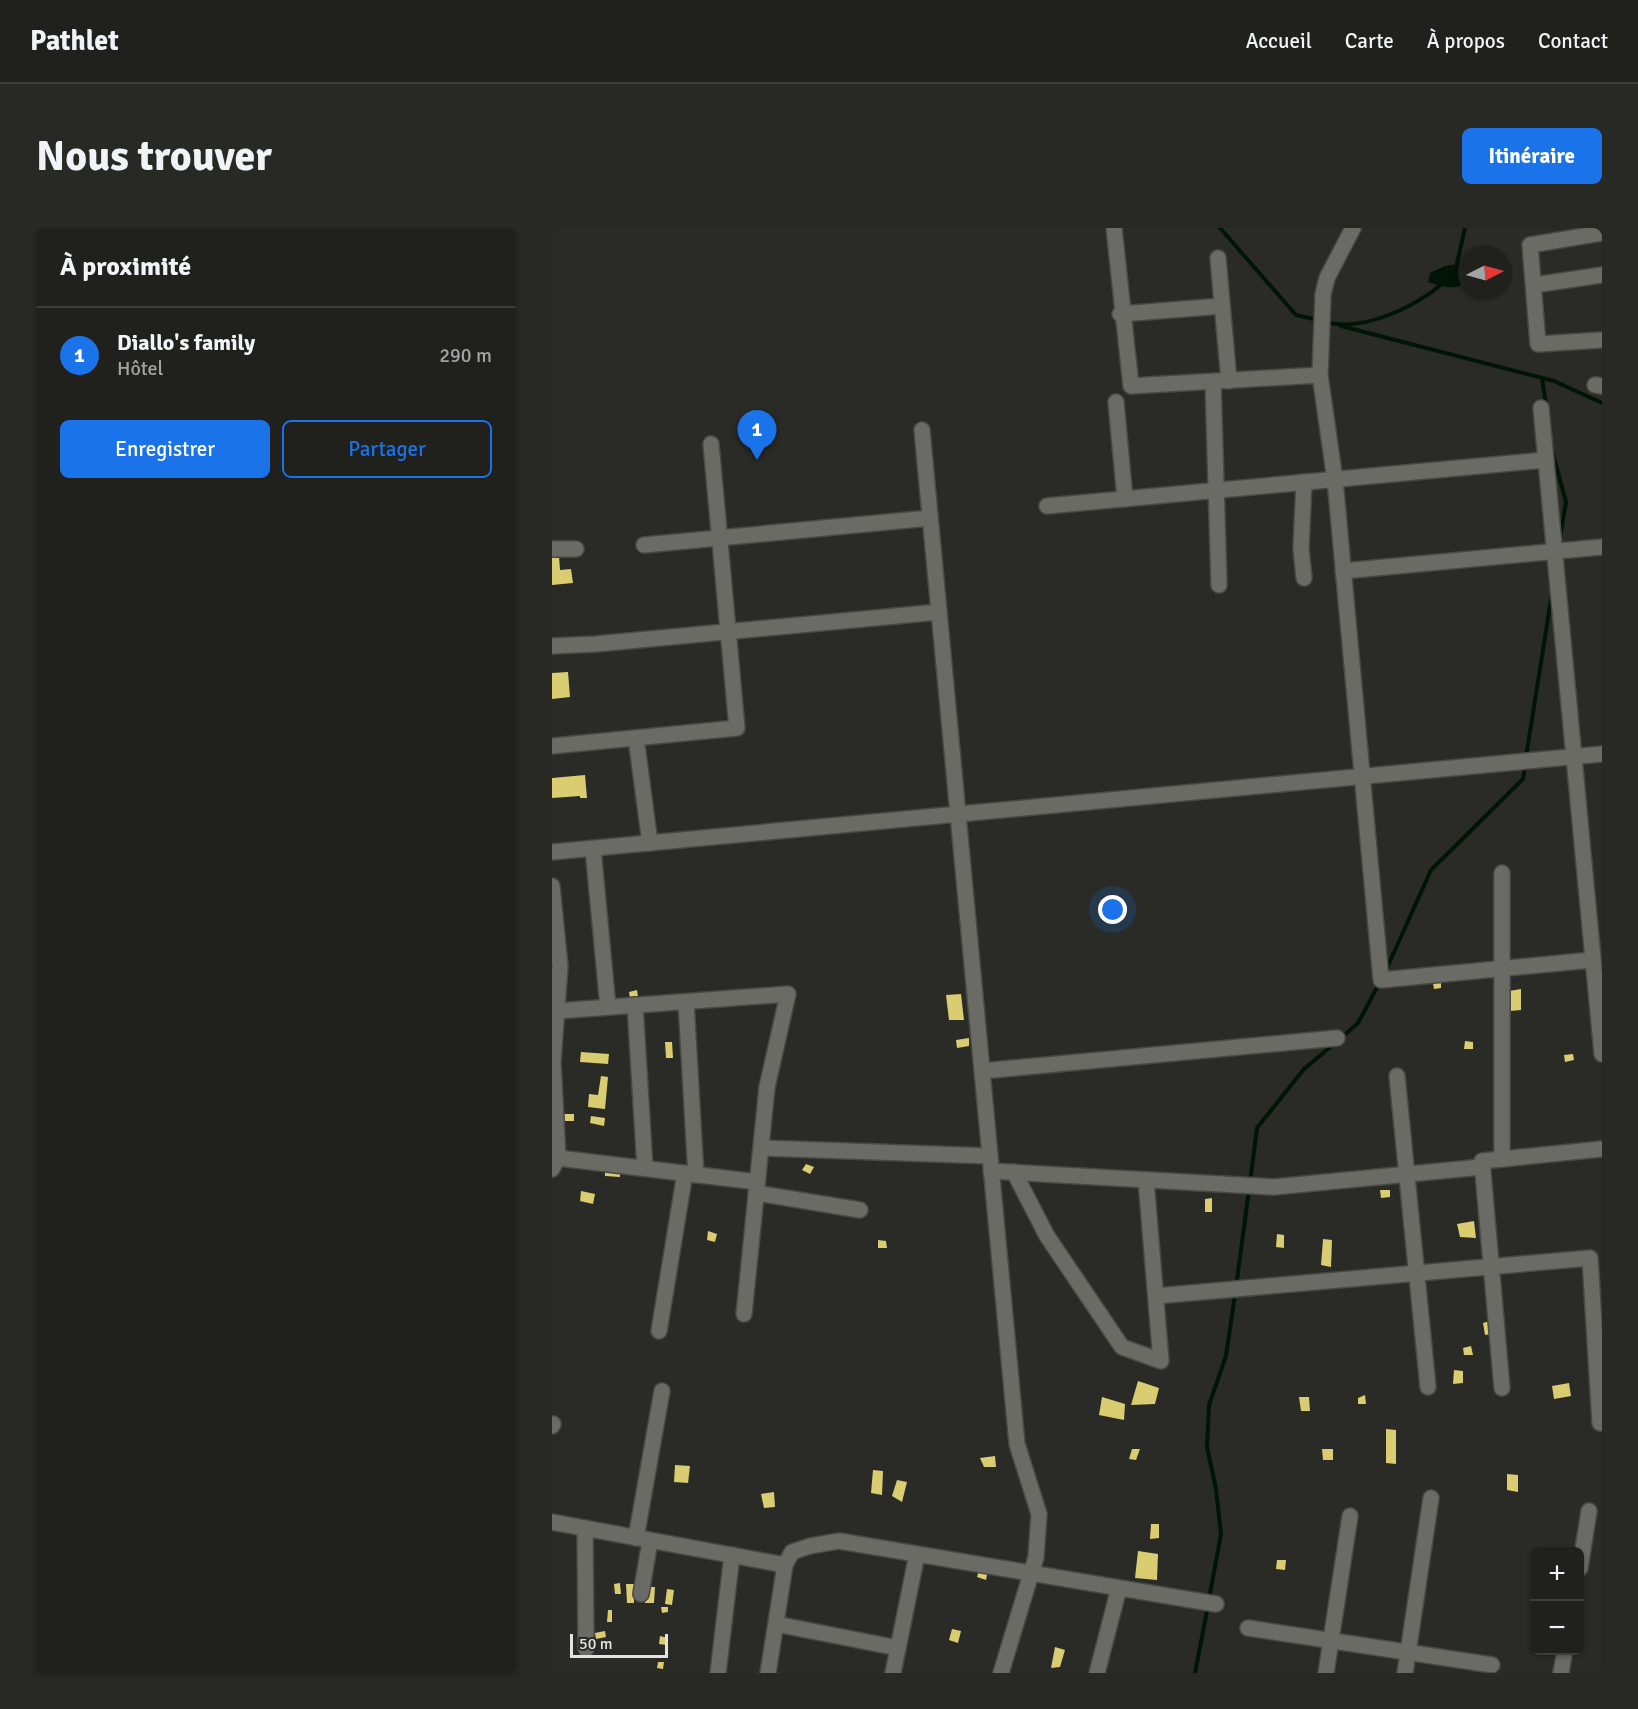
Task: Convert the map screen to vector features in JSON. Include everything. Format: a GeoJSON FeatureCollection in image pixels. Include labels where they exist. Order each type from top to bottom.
{"type":"FeatureCollection","features":[{"type":"Feature","properties":{"kind":"street"},"geometry":{"type":"LineString","coordinates":[[1114,228],[1131,386],[1320,375]]}},
{"type":"Feature","properties":{"kind":"street"},"geometry":{"type":"LineString","coordinates":[[1353,228],[1328,278],[1323,294],[1320,375],[1335,480],[1381,980],[1592,960]]}},
{"type":"Feature","properties":{"kind":"street"},"geometry":{"type":"LineString","coordinates":[[1602,233],[1530,245],[1538,344],[1602,340]]}},
{"type":"Feature","properties":{"kind":"street"},"geometry":{"type":"LineString","coordinates":[[1218,258],[1228,381]]}},
{"type":"Feature","properties":{"kind":"street"},"geometry":{"type":"LineString","coordinates":[[1534,285],[1602,275]]}},
{"type":"Feature","properties":{"kind":"street"},"geometry":{"type":"LineString","coordinates":[[1122,314],[1222,306]]}},
{"type":"Feature","properties":{"kind":"street"},"geometry":{"type":"LineString","coordinates":[[1213,382],[1219,585]]}},
{"type":"Feature","properties":{"kind":"street"},"geometry":{"type":"LineString","coordinates":[[1116,402],[1125,499]]}},
{"type":"Feature","properties":{"kind":"street"},"geometry":{"type":"LineString","coordinates":[[1541,408],[1602,1054]]}},
{"type":"Feature","properties":{"kind":"street"},"geometry":{"type":"LineString","coordinates":[[922,430],[1017,1444],[1040,1514],[1036,1557],[1001,1673]]}},
{"type":"Feature","properties":{"kind":"street"},"geometry":{"type":"LineString","coordinates":[[552,746],[737,728],[711,444]]}},
{"type":"Feature","properties":{"kind":"street"},"geometry":{"type":"LineString","coordinates":[[1047,506],[1545,460]]}},
{"type":"Feature","properties":{"kind":"street"},"geometry":{"type":"LineString","coordinates":[[1304,482],[1301,549],[1304,578]]}},
{"type":"Feature","properties":{"kind":"street"},"geometry":{"type":"LineString","coordinates":[[644,545],[930,518]]}},
{"type":"Feature","properties":{"kind":"street"},"geometry":{"type":"LineString","coordinates":[[1343,571],[1602,547]]}},
{"type":"Feature","properties":{"kind":"street"},"geometry":{"type":"LineString","coordinates":[[552,549],[576,549]]}},
{"type":"Feature","properties":{"kind":"street"},"geometry":{"type":"LineString","coordinates":[[552,646],[939,612]]}},
{"type":"Feature","properties":{"kind":"street"},"geometry":{"type":"LineString","coordinates":[[636,738],[650,843]]}},
{"type":"Feature","properties":{"kind":"street"},"geometry":{"type":"LineString","coordinates":[[552,852],[1602,754]]}},
{"type":"Feature","properties":{"kind":"street"},"geometry":{"type":"LineString","coordinates":[[593,849],[608,1007]]}},
{"type":"Feature","properties":{"kind":"street"},"geometry":{"type":"LineString","coordinates":[[1502,873],[1502,1159]]}},
{"type":"Feature","properties":{"kind":"street"},"geometry":{"type":"LineString","coordinates":[[552,886],[560,966],[553,1062],[555,1163],[645,1168],[690,1174],[860,1210]]}},
{"type":"Feature","properties":{"kind":"street"},"geometry":{"type":"LineString","coordinates":[[557,1011],[788,994],[767,1087],[744,1314]]}},
{"type":"Feature","properties":{"kind":"street"},"geometry":{"type":"LineString","coordinates":[[658,1331],[690,1174],[686,1002]]}},
{"type":"Feature","properties":{"kind":"street"},"geometry":{"type":"LineString","coordinates":[[635,1005],[645,1168]]}},
{"type":"Feature","properties":{"kind":"street"},"geometry":{"type":"LineString","coordinates":[[982,1071],[1337,1038]]}},
{"type":"Feature","properties":{"kind":"street"},"geometry":{"type":"LineString","coordinates":[[1397,1076],[1428,1387]]}},
{"type":"Feature","properties":{"kind":"street"},"geometry":{"type":"LineString","coordinates":[[761,1148],[991,1164],[1014,1172],[1274,1187],[1482,1167]]}},
{"type":"Feature","properties":{"kind":"street"},"geometry":{"type":"LineString","coordinates":[[1502,1388],[1482,1161],[1602,1149]]}},
{"type":"Feature","properties":{"kind":"street"},"geometry":{"type":"LineString","coordinates":[[1014,1172],[1047,1236],[1122,1347],[1161,1361],[1146,1180]]}},
{"type":"Feature","properties":{"kind":"street"},"geometry":{"type":"LineString","coordinates":[[1156,1296],[1590,1258],[1596,1264],[1600,1423]]}},
{"type":"Feature","properties":{"kind":"street"},"geometry":{"type":"LineString","coordinates":[[641,1594],[643,1539],[662,1391]]}},
{"type":"Feature","properties":{"kind":"street"},"geometry":{"type":"LineString","coordinates":[[1405,1673],[1406,1652],[1431,1498]]}},
{"type":"Feature","properties":{"kind":"street"},"geometry":{"type":"LineString","coordinates":[[1583,1547],[1589,1511]]}},
{"type":"Feature","properties":{"kind":"street"},"geometry":{"type":"LineString","coordinates":[[1326,1673],[1350,1516]]}},
{"type":"Feature","properties":{"kind":"street"},"geometry":{"type":"LineString","coordinates":[[552,1522],[785,1565]]}},
{"type":"Feature","properties":{"kind":"street"},"geometry":{"type":"LineString","coordinates":[[585,1528],[586,1650]]}},
{"type":"Feature","properties":{"kind":"street"},"geometry":{"type":"LineString","coordinates":[[768,1673],[785,1565],[792,1552],[839,1541],[1216,1604]]}},
{"type":"Feature","properties":{"kind":"street"},"geometry":{"type":"LineString","coordinates":[[893,1673],[917,1554]]}},
{"type":"Feature","properties":{"kind":"street"},"geometry":{"type":"LineString","coordinates":[[718,1673],[732,1555]]}},
{"type":"Feature","properties":{"kind":"street"},"geometry":{"type":"LineString","coordinates":[[1097,1673],[1119,1588]]}},
{"type":"Feature","properties":{"kind":"street"},"geometry":{"type":"LineString","coordinates":[[776,1624],[898,1648]]}},
{"type":"Feature","properties":{"kind":"street"},"geometry":{"type":"LineString","coordinates":[[1248,1628],[1492,1665]]}},
{"type":"Feature","properties":{"kind":"street"},"geometry":{"type":"LineString","coordinates":[[1561,1673],[1564,1655]]}},
{"type":"Feature","properties":{"kind":"shaded area"},"geometry":{"type":"Polygon","coordinates":[[[1458,264],[1458,286],[1449,287],[1428,282],[1430,273],[1445,266],[1458,264]]]}},
{"type":"Feature","properties":{"kind":"building"},"geometry":{"type":"Polygon","coordinates":[[[552,556],[559,556],[560,570],[571,569],[573,583],[552,585],[552,556]]]}},
{"type":"Feature","properties":{"kind":"building"},"geometry":{"type":"Polygon","coordinates":[[[568,672],[570,697],[552,699],[552,673],[568,672]]]}},
{"type":"Feature","properties":{"kind":"building"},"geometry":{"type":"Polygon","coordinates":[[[585,775],[587,798],[580,798],[580,796],[552,798],[552,778],[585,775]]]}},
{"type":"Feature","properties":{"kind":"building"},"geometry":{"type":"Polygon","coordinates":[[[1433,983],[1441,983],[1441,988],[1434,989],[1433,983]]]}},
{"type":"Feature","properties":{"kind":"building"},"geometry":{"type":"Polygon","coordinates":[[[1521,989],[1521,1010],[1510,1011],[1509,991],[1521,989]]]}},
{"type":"Feature","properties":{"kind":"building"},"geometry":{"type":"Polygon","coordinates":[[[637,990],[638,997],[630,998],[629,992],[637,990]]]}},
{"type":"Feature","properties":{"kind":"building"},"geometry":{"type":"Polygon","coordinates":[[[961,994],[964,1020],[949,1020],[946,995],[961,994]]]}},
{"type":"Feature","properties":{"kind":"building"},"geometry":{"type":"Polygon","coordinates":[[[969,1038],[969,1046],[957,1048],[956,1040],[969,1038]]]}},
{"type":"Feature","properties":{"kind":"building"},"geometry":{"type":"Polygon","coordinates":[[[1465,1041],[1473,1042],[1473,1049],[1464,1049],[1465,1041]]]}},
{"type":"Feature","properties":{"kind":"building"},"geometry":{"type":"Polygon","coordinates":[[[665,1042],[672,1042],[673,1058],[666,1058],[665,1042]]]}},
{"type":"Feature","properties":{"kind":"building"},"geometry":{"type":"Polygon","coordinates":[[[581,1052],[609,1054],[608,1064],[580,1062],[581,1052]]]}},
{"type":"Feature","properties":{"kind":"building"},"geometry":{"type":"Polygon","coordinates":[[[1573,1054],[1574,1060],[1565,1062],[1564,1055],[1573,1054]]]}},
{"type":"Feature","properties":{"kind":"building"},"geometry":{"type":"Polygon","coordinates":[[[601,1076],[608,1077],[605,1109],[588,1107],[589,1094],[598,1095],[601,1076]]]}},
{"type":"Feature","properties":{"kind":"building"},"geometry":{"type":"Polygon","coordinates":[[[564,1114],[574,1114],[574,1121],[564,1121],[564,1114]]]}},
{"type":"Feature","properties":{"kind":"building"},"geometry":{"type":"Polygon","coordinates":[[[591,1116],[605,1118],[604,1126],[590,1123],[591,1116]]]}},
{"type":"Feature","properties":{"kind":"building"},"geometry":{"type":"Polygon","coordinates":[[[806,1164],[814,1167],[810,1174],[802,1170],[806,1164]]]}},
{"type":"Feature","properties":{"kind":"building"},"geometry":{"type":"Polygon","coordinates":[[[605,1167],[620,1169],[620,1177],[605,1176],[605,1167]]]}},
{"type":"Feature","properties":{"kind":"building"},"geometry":{"type":"Polygon","coordinates":[[[1380,1190],[1390,1190],[1390,1197],[1381,1198],[1380,1190]]]}},
{"type":"Feature","properties":{"kind":"building"},"geometry":{"type":"Polygon","coordinates":[[[581,1191],[595,1194],[593,1204],[580,1201],[581,1191]]]}},
{"type":"Feature","properties":{"kind":"building"},"geometry":{"type":"Polygon","coordinates":[[[1212,1198],[1212,1212],[1205,1212],[1205,1199],[1212,1198]]]}},
{"type":"Feature","properties":{"kind":"building"},"geometry":{"type":"Polygon","coordinates":[[[1474,1221],[1476,1238],[1460,1237],[1457,1224],[1474,1221]]]}},
{"type":"Feature","properties":{"kind":"building"},"geometry":{"type":"Polygon","coordinates":[[[708,1231],[717,1234],[715,1242],[707,1240],[708,1231]]]}},
{"type":"Feature","properties":{"kind":"building"},"geometry":{"type":"Polygon","coordinates":[[[1277,1234],[1284,1235],[1284,1248],[1276,1247],[1277,1234]]]}},
{"type":"Feature","properties":{"kind":"building"},"geometry":{"type":"Polygon","coordinates":[[[1323,1239],[1332,1240],[1331,1267],[1321,1265],[1323,1239]]]}},
{"type":"Feature","properties":{"kind":"building"},"geometry":{"type":"Polygon","coordinates":[[[878,1240],[886,1241],[887,1248],[878,1248],[878,1240]]]}},
{"type":"Feature","properties":{"kind":"building"},"geometry":{"type":"Polygon","coordinates":[[[1490,1321],[1492,1334],[1485,1335],[1483,1323],[1490,1321]]]}},
{"type":"Feature","properties":{"kind":"building"},"geometry":{"type":"Polygon","coordinates":[[[1471,1346],[1473,1355],[1464,1355],[1463,1348],[1471,1346]]]}},
{"type":"Feature","properties":{"kind":"building"},"geometry":{"type":"Polygon","coordinates":[[[1454,1370],[1463,1371],[1463,1383],[1453,1384],[1454,1370]]]}},
{"type":"Feature","properties":{"kind":"building"},"geometry":{"type":"Polygon","coordinates":[[[1138,1381],[1159,1388],[1155,1404],[1131,1405],[1138,1381]]]}},
{"type":"Feature","properties":{"kind":"building"},"geometry":{"type":"Polygon","coordinates":[[[1569,1383],[1571,1396],[1554,1399],[1552,1386],[1569,1383]]]}},
{"type":"Feature","properties":{"kind":"building"},"geometry":{"type":"Polygon","coordinates":[[[1365,1395],[1366,1404],[1358,1404],[1358,1398],[1365,1395]]]}},
{"type":"Feature","properties":{"kind":"building"},"geometry":{"type":"Polygon","coordinates":[[[1102,1397],[1125,1404],[1124,1420],[1099,1415],[1102,1397]]]}},
{"type":"Feature","properties":{"kind":"building"},"geometry":{"type":"Polygon","coordinates":[[[1299,1397],[1309,1397],[1310,1411],[1301,1411],[1299,1397]]]}},
{"type":"Feature","properties":{"kind":"building"},"geometry":{"type":"Polygon","coordinates":[[[1386,1429],[1396,1430],[1396,1464],[1386,1463],[1386,1429]]]}},
{"type":"Feature","properties":{"kind":"building"},"geometry":{"type":"Polygon","coordinates":[[[1132,1449],[1140,1449],[1136,1460],[1129,1459],[1132,1449]]]}},
{"type":"Feature","properties":{"kind":"building"},"geometry":{"type":"Polygon","coordinates":[[[1322,1449],[1333,1449],[1333,1460],[1323,1460],[1322,1449]]]}},
{"type":"Feature","properties":{"kind":"building"},"geometry":{"type":"Polygon","coordinates":[[[995,1456],[996,1467],[984,1467],[980,1458],[995,1456]]]}},
{"type":"Feature","properties":{"kind":"building"},"geometry":{"type":"Polygon","coordinates":[[[675,1465],[690,1466],[688,1483],[674,1482],[675,1465]]]}},
{"type":"Feature","properties":{"kind":"building"},"geometry":{"type":"Polygon","coordinates":[[[873,1470],[883,1471],[882,1495],[871,1493],[873,1470]]]}},
{"type":"Feature","properties":{"kind":"building"},"geometry":{"type":"Polygon","coordinates":[[[1507,1474],[1518,1475],[1518,1492],[1507,1490],[1507,1474]]]}},
{"type":"Feature","properties":{"kind":"building"},"geometry":{"type":"Polygon","coordinates":[[[897,1480],[907,1482],[902,1502],[892,1496],[897,1480]]]}},
{"type":"Feature","properties":{"kind":"building"},"geometry":{"type":"Polygon","coordinates":[[[774,1492],[775,1507],[764,1508],[761,1494],[774,1492]]]}},
{"type":"Feature","properties":{"kind":"building"},"geometry":{"type":"Polygon","coordinates":[[[1151,1524],[1159,1524],[1159,1538],[1150,1539],[1151,1524]]]}},
{"type":"Feature","properties":{"kind":"building"},"geometry":{"type":"Polygon","coordinates":[[[1138,1551],[1158,1554],[1157,1580],[1135,1578],[1138,1551]]]}},
{"type":"Feature","properties":{"kind":"building"},"geometry":{"type":"Polygon","coordinates":[[[1277,1560],[1286,1560],[1285,1570],[1276,1569],[1277,1560]]]}},
{"type":"Feature","properties":{"kind":"building"},"geometry":{"type":"Polygon","coordinates":[[[980,1567],[988,1570],[986,1580],[977,1577],[980,1567]]]}},
{"type":"Feature","properties":{"kind":"building"},"geometry":{"type":"Polygon","coordinates":[[[620,1583],[621,1594],[615,1594],[614,1584],[620,1583]]]}},
{"type":"Feature","properties":{"kind":"building"},"geometry":{"type":"Polygon","coordinates":[[[626,1584],[634,1584],[634,1603],[627,1603],[626,1584]]]}},
{"type":"Feature","properties":{"kind":"building"},"geometry":{"type":"Polygon","coordinates":[[[646,1587],[655,1587],[654,1603],[645,1603],[646,1587]]]}},
{"type":"Feature","properties":{"kind":"building"},"geometry":{"type":"Polygon","coordinates":[[[667,1589],[674,1590],[672,1605],[665,1604],[667,1589]]]}},
{"type":"Feature","properties":{"kind":"building"},"geometry":{"type":"Polygon","coordinates":[[[661,1607],[668,1607],[668,1612],[662,1613],[661,1607]]]}},
{"type":"Feature","properties":{"kind":"building"},"geometry":{"type":"Polygon","coordinates":[[[608,1610],[612,1610],[612,1622],[607,1622],[608,1610]]]}},
{"type":"Feature","properties":{"kind":"building"},"geometry":{"type":"Polygon","coordinates":[[[952,1629],[961,1631],[958,1643],[949,1640],[952,1629]]]}},
{"type":"Feature","properties":{"kind":"building"},"geometry":{"type":"Polygon","coordinates":[[[605,1631],[606,1637],[596,1639],[595,1633],[605,1631]]]}},
{"type":"Feature","properties":{"kind":"building"},"geometry":{"type":"Polygon","coordinates":[[[660,1636],[668,1638],[667,1645],[659,1644],[660,1636]]]}},
{"type":"Feature","properties":{"kind":"building"},"geometry":{"type":"Polygon","coordinates":[[[1055,1647],[1065,1650],[1060,1667],[1051,1668],[1055,1647]]]}},
{"type":"Feature","properties":{"kind":"building"},"geometry":{"type":"Polygon","coordinates":[[[658,1662],[664,1662],[663,1669],[657,1668],[658,1662]]]}},
{"type":"Feature","properties":{"kind":"waterway"},"geometry":{"type":"LineString","coordinates":[[1220,228],[1296,315],[1318,320]]}},
{"type":"Feature","properties":{"kind":"waterway"},"geometry":{"type":"LineString","coordinates":[[1456,268],[1465,228]]}},
{"type":"Feature","properties":{"kind":"waterway"},"geometry":{"type":"LineString","coordinates":[[1325,322],[1355,324],[1387,316],[1417,301],[1442,284]]}},
{"type":"Feature","properties":{"kind":"waterway"},"geometry":{"type":"LineString","coordinates":[[1341,326],[1554,381],[1602,403]]}},
{"type":"Feature","properties":{"kind":"waterway"},"geometry":{"type":"LineString","coordinates":[[1542,378],[1546,405]]}},
{"type":"Feature","properties":{"kind":"waterway"},"geometry":{"type":"LineString","coordinates":[[1552,451],[1566,502],[1560,538]]}},
{"type":"Feature","properties":{"kind":"waterway"},"geometry":{"type":"LineString","coordinates":[[1526,757],[1552,593]]}},
{"type":"Feature","properties":{"kind":"waterway"},"geometry":{"type":"LineString","coordinates":[[1386,970],[1431,870],[1523,779],[1525,765]]}},
{"type":"Feature","properties":{"kind":"waterway"},"geometry":{"type":"LineString","coordinates":[[1340,1039],[1358,1023],[1380,982]]}},
{"type":"Feature","properties":{"kind":"waterway"},"geometry":{"type":"LineString","coordinates":[[1250,1183],[1257,1128],[1304,1069],[1334,1044]]}},
{"type":"Feature","properties":{"kind":"waterway"},"geometry":{"type":"LineString","coordinates":[[1236,1287],[1249,1190]]}},
{"type":"Feature","properties":{"kind":"waterway"},"geometry":{"type":"LineString","coordinates":[[1209,1599],[1221,1534],[1216,1489],[1207,1447],[1209,1405],[1226,1356],[1235,1294]]}},
{"type":"Feature","properties":{"kind":"waterway"},"geometry":{"type":"LineString","coordinates":[[1195,1673],[1208,1606]]}},
{"type":"Feature","properties":{"kind":"place","name":"Diallo's family"},"geometry":{"type":"Point","coordinates":[757,460]}}]}
